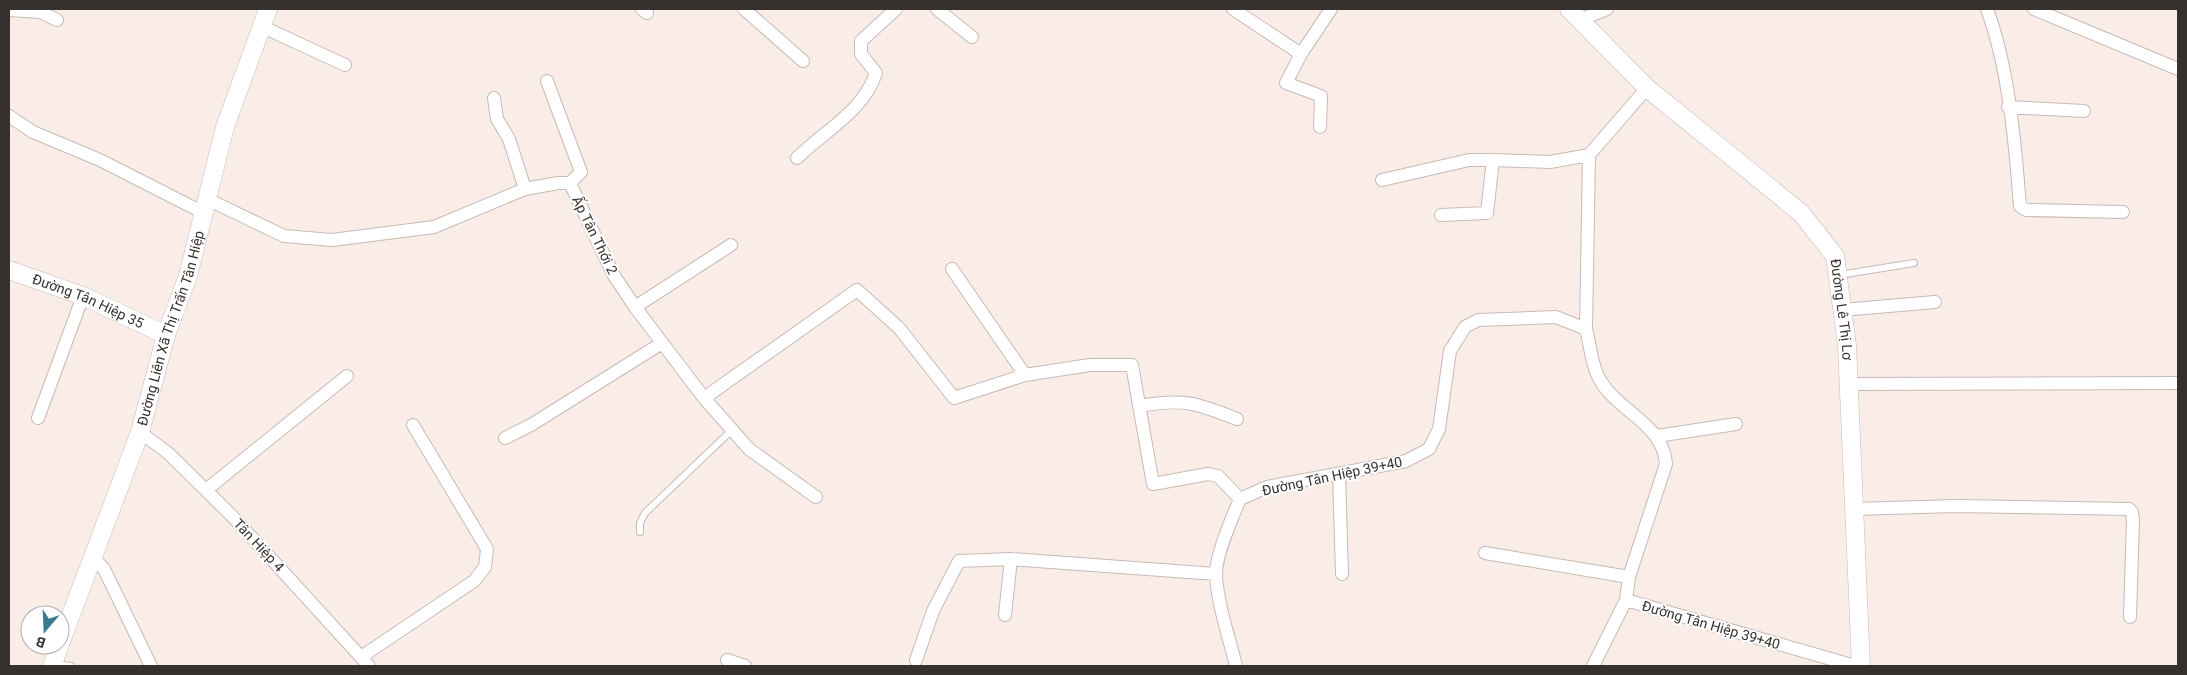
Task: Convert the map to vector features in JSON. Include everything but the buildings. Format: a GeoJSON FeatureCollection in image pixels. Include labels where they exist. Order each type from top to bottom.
{"type":"FeatureCollection","features":[{"type":"Feature","properties":{"kind":"street","name":"Đường Liên Xã Thị Trấn Tân Hiệp"},"geometry":{"type":"LineString","coordinates":[[70,618],[140,432],[166,335],[188,276],[225,127],[268,9]]}},
{"type":"Feature","properties":{"kind":"street"},"geometry":{"type":"LineString","coordinates":[[744,9],[803,61]]}},
{"type":"Feature","properties":{"kind":"street"},"geometry":{"type":"LineString","coordinates":[[797,158],[814,141],[844,119],[859,103],[876,73],[862,54],[861,40],[896,9]]}},
{"type":"Feature","properties":{"kind":"street"},"geometry":{"type":"LineString","coordinates":[[937,9],[972,36]]}},
{"type":"Feature","properties":{"kind":"street"},"geometry":{"type":"LineString","coordinates":[[1233,9],[1301,54]]}},
{"type":"Feature","properties":{"kind":"street"},"geometry":{"type":"LineString","coordinates":[[1320,127],[1321,96],[1286,83],[1301,54],[1331,9]]}},
{"type":"Feature","properties":{"kind":"street"},"geometry":{"type":"LineString","coordinates":[[1574,14],[1607,9]]}},
{"type":"Feature","properties":{"kind":"street"},"geometry":{"type":"LineString","coordinates":[[1986,9],[1993,25],[2016,147],[2020,206],[2022,208],[2122,212]]}},
{"type":"Feature","properties":{"kind":"street"},"geometry":{"type":"LineString","coordinates":[[2034,9],[2178,69]]}},
{"type":"Feature","properties":{"kind":"street"},"geometry":{"type":"LineString","coordinates":[[9,10],[40,12],[57,20]]}},
{"type":"Feature","properties":{"kind":"street","name":"Đường Lê Thị Lơ"},"geometry":{"type":"LineString","coordinates":[[1574,14],[1647,88],[1801,213],[1835,256],[1849,384],[1861,666]]}},
{"type":"Feature","properties":{"kind":"street"},"geometry":{"type":"LineString","coordinates":[[261,26],[345,65]]}},
{"type":"Feature","properties":{"kind":"street"},"geometry":{"type":"LineString","coordinates":[[548,81],[581,172],[570,183]]}},
{"type":"Feature","properties":{"kind":"street"},"geometry":{"type":"LineString","coordinates":[[1382,180],[1469,160],[1550,162],[1589,155],[1647,88]]}},
{"type":"Feature","properties":{"kind":"street"},"geometry":{"type":"LineString","coordinates":[[494,98],[497,119],[509,139],[525,189]]}},
{"type":"Feature","properties":{"kind":"street"},"geometry":{"type":"LineString","coordinates":[[2008,107],[2084,111]]}},
{"type":"Feature","properties":{"kind":"street","name":"Ấp Tân Thới 2"},"geometry":{"type":"LineString","coordinates":[[9,116],[34,132],[206,206],[284,236],[332,240],[434,227],[525,189],[558,183],[570,183],[613,274],[662,344],[704,398],[749,449],[816,497]]}},
{"type":"Feature","properties":{"kind":"street"},"geometry":{"type":"LineString","coordinates":[[1586,329],[1589,155]]}},
{"type":"Feature","properties":{"kind":"street"},"geometry":{"type":"LineString","coordinates":[[1441,215],[1487,213],[1493,160]]}},
{"type":"Feature","properties":{"kind":"street"},"geometry":{"type":"LineString","coordinates":[[635,307],[731,245]]}},
{"type":"Feature","properties":{"kind":"street"},"geometry":{"type":"LineString","coordinates":[[952,269],[1024,375]]}},
{"type":"Feature","properties":{"kind":"street","name":"Đường Tân Hiệp 35"},"geometry":{"type":"LineString","coordinates":[[9,270],[83,296],[166,335]]}},
{"type":"Feature","properties":{"kind":"street"},"geometry":{"type":"LineString","coordinates":[[704,398],[857,290],[899,328],[954,398],[1024,375],[1090,365],[1132,365],[1153,484],[1208,474],[1218,476],[1240,499],[1227,530],[1216,574],[1236,666]]}},
{"type":"Feature","properties":{"kind":"street"},"geometry":{"type":"LineString","coordinates":[[38,418],[83,296]]}},
{"type":"Feature","properties":{"kind":"street"},"geometry":{"type":"LineString","coordinates":[[1842,310],[1935,302]]}},
{"type":"Feature","properties":{"kind":"street","name":"Đường Tân Hiệp 39+40"},"geometry":{"type":"LineString","coordinates":[[1240,499],[1267,487],[1406,461],[1429,449],[1439,429],[1450,351],[1465,327],[1478,320],[1556,317],[1586,329],[1597,375],[1613,395],[1657,436],[1665,456],[1666,464],[1630,576],[1625,594],[1626,600],[1855,666]]}},
{"type":"Feature","properties":{"kind":"street"},"geometry":{"type":"LineString","coordinates":[[505,438],[531,425],[662,344]]}},
{"type":"Feature","properties":{"kind":"street"},"geometry":{"type":"LineString","coordinates":[[206,490],[347,376]]}},
{"type":"Feature","properties":{"kind":"street"},"geometry":{"type":"LineString","coordinates":[[1849,384],[2178,383]]}},
{"type":"Feature","properties":{"kind":"street"},"geometry":{"type":"LineString","coordinates":[[1139,406],[1165,401],[1198,403],[1237,419]]}},
{"type":"Feature","properties":{"kind":"street"},"geometry":{"type":"LineString","coordinates":[[1657,436],[1736,424]]}},
{"type":"Feature","properties":{"kind":"street"},"geometry":{"type":"LineString","coordinates":[[365,662],[474,582],[485,567],[486,549],[413,425]]}},
{"type":"Feature","properties":{"kind":"street","name":"Tân Hiệp 4"},"geometry":{"type":"LineString","coordinates":[[140,432],[168,453],[234,518],[365,662]]}},
{"type":"Feature","properties":{"kind":"street"},"geometry":{"type":"LineString","coordinates":[[1339,474],[1342,574]]}},
{"type":"Feature","properties":{"kind":"street"},"geometry":{"type":"LineString","coordinates":[[1854,509],[1955,506],[2128,509],[2132,512],[2133,520],[2130,617]]}},
{"type":"Feature","properties":{"kind":"street"},"geometry":{"type":"LineString","coordinates":[[1485,553],[1630,576]]}},
{"type":"Feature","properties":{"kind":"street"},"geometry":{"type":"LineString","coordinates":[[93,557],[104,570],[141,642],[151,666]]}},
{"type":"Feature","properties":{"kind":"street"},"geometry":{"type":"LineString","coordinates":[[916,660],[933,611],[959,561],[1011,559],[1216,574]]}},
{"type":"Feature","properties":{"kind":"street"},"geometry":{"type":"LineString","coordinates":[[1005,615],[1011,559]]}},
{"type":"Feature","properties":{"kind":"street"},"geometry":{"type":"LineString","coordinates":[[1592,666],[1626,600]]}},
{"type":"Feature","properties":{"kind":"street"},"geometry":{"type":"LineString","coordinates":[[727,660],[745,666]]}},
{"type":"Feature","properties":{"kind":"lane"},"geometry":{"type":"LineString","coordinates":[[1838,275],[1914,263]]}},
{"type":"Feature","properties":{"kind":"lane"},"geometry":{"type":"LineString","coordinates":[[640,532],[640,523],[645,513],[732,430]]}},
{"type":"Feature","properties":{"kind":"lane"},"geometry":{"type":"LineString","coordinates":[[52,665],[71,666]]}}]}
